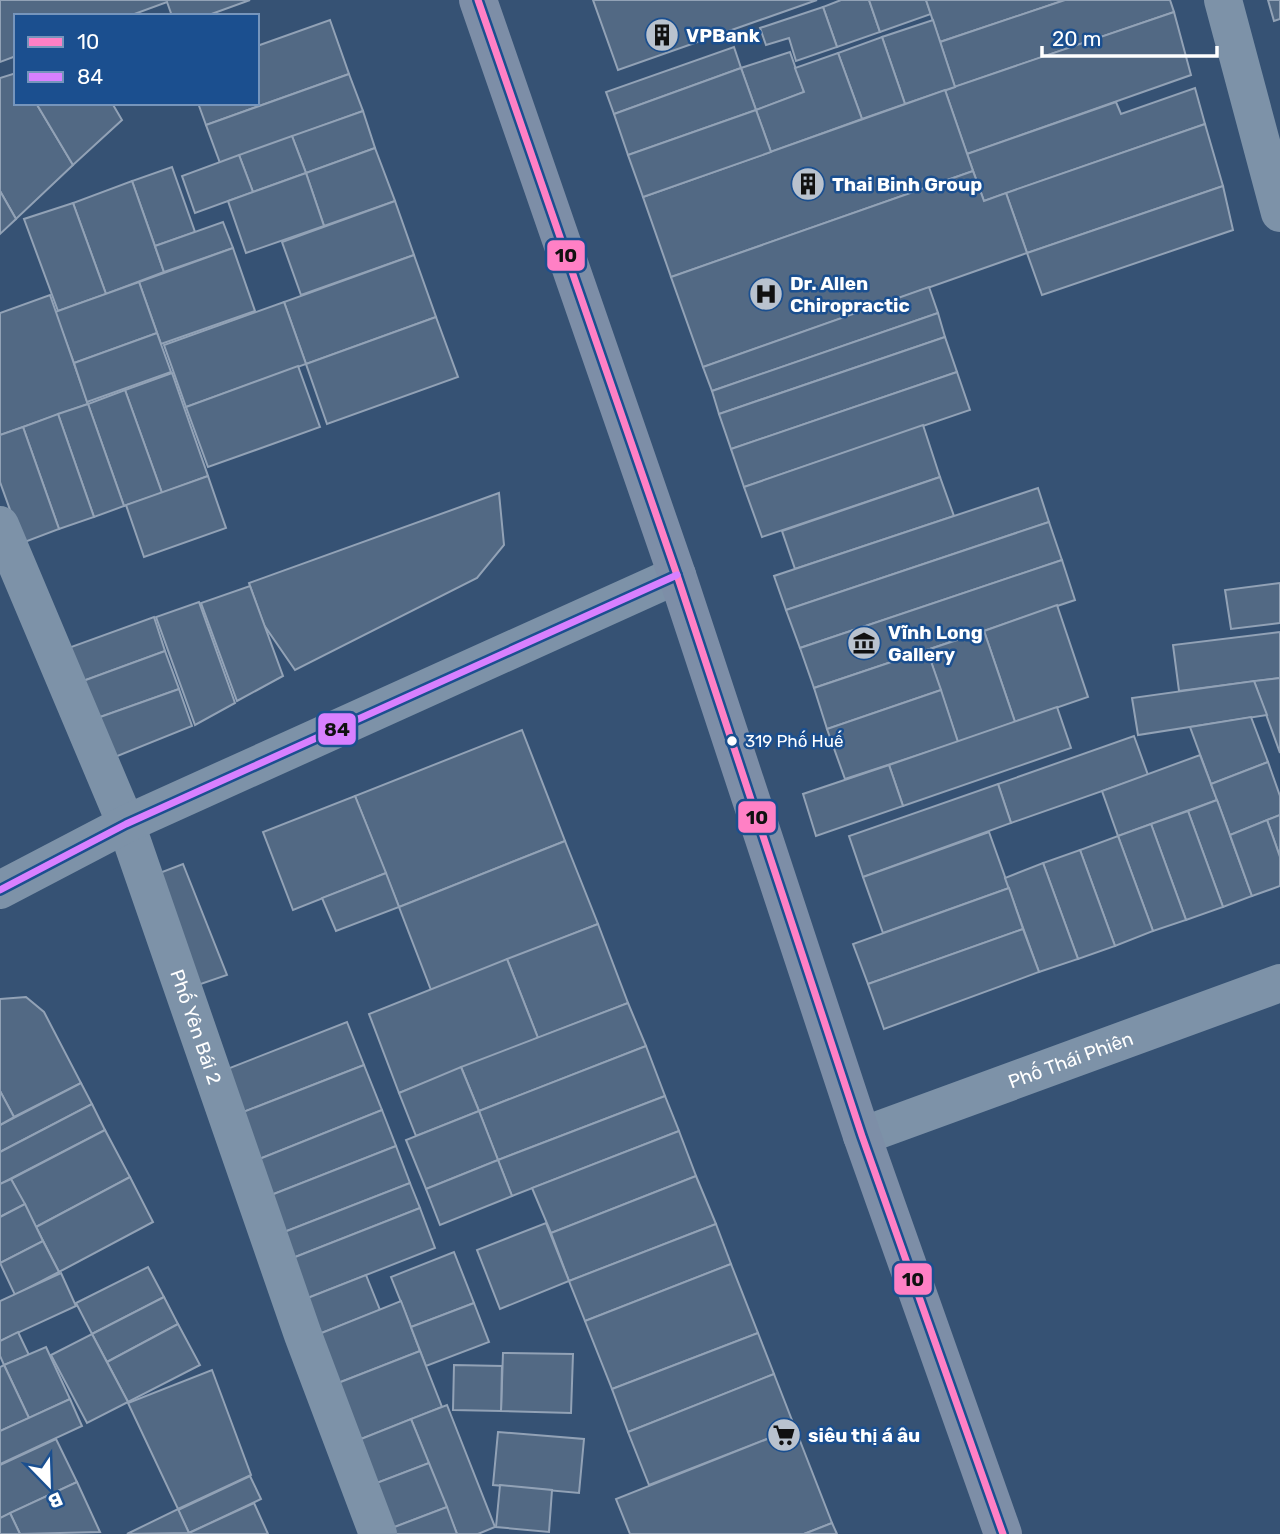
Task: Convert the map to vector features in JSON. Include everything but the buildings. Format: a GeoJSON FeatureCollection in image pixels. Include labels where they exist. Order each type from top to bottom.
{"type":"FeatureCollection","features":[{"type":"Feature","properties":{"kind":"main road"},"geometry":{"type":"LineString","coordinates":[[478,0],[677,575],[862,1136],[1003,1534]]}},
{"type":"Feature","properties":{"kind":"street"},"geometry":{"type":"LineString","coordinates":[[1223,0],[1280,213]]}},
{"type":"Feature","properties":{"kind":"street","name":"Phố Yên Bái 2"},"geometry":{"type":"LineString","coordinates":[[0,525],[126,824],[303,1335],[378,1534]]}},
{"type":"Feature","properties":{"kind":"street"},"geometry":{"type":"LineString","coordinates":[[0,890],[126,824],[677,575]]}},
{"type":"Feature","properties":{"kind":"street","name":"Phố Thái Phiên"},"geometry":{"type":"LineString","coordinates":[[862,1136],[1280,984]]}},
{"type":"Feature","properties":{"kind":"transit line","name":"10"},"geometry":{"type":"LineString","coordinates":[[478,0],[677,575],[862,1136],[1003,1534]]}},
{"type":"Feature","properties":{"kind":"transit line","name":"84"},"geometry":{"type":"LineString","coordinates":[[0,890],[126,824],[677,575]]}},
{"type":"Feature","properties":{"kind":"place","name":"VPBank"},"geometry":{"type":"Point","coordinates":[662,35]}},
{"type":"Feature","properties":{"kind":"place","name":"Thai Binh Group"},"geometry":{"type":"Point","coordinates":[808,184]}},
{"type":"Feature","properties":{"kind":"place","name":"Dr. Allen Chiropractic"},"geometry":{"type":"Point","coordinates":[766,294]}},
{"type":"Feature","properties":{"kind":"place","name":"Vĩnh Long Gallery"},"geometry":{"type":"Point","coordinates":[864,643]}},
{"type":"Feature","properties":{"kind":"place","name":"319 Phố Huế"},"geometry":{"type":"Point","coordinates":[732,741]}},
{"type":"Feature","properties":{"kind":"place","name":"siêu thị á âu"},"geometry":{"type":"Point","coordinates":[784,1435]}}]}
